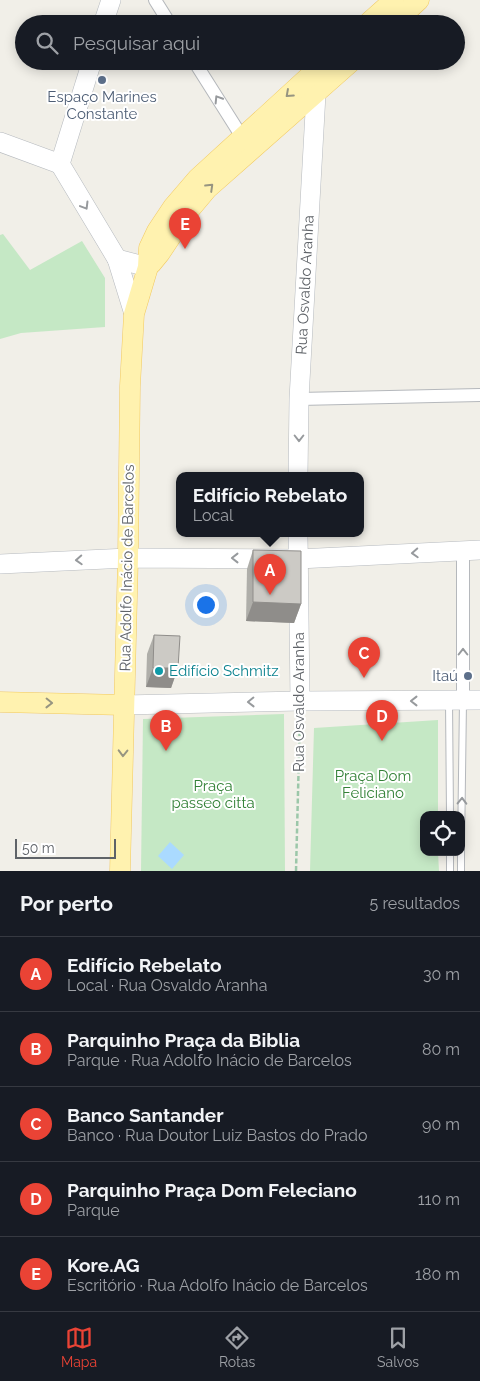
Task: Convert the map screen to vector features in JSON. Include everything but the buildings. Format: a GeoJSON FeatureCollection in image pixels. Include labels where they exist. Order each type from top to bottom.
{"type":"FeatureCollection","features":[{"type":"Feature","properties":{"kind":"main road"},"geometry":{"type":"LineString","coordinates":[[377,15],[394,0]]}},
{"type":"Feature","properties":{"kind":"main road"},"geometry":{"type":"LineString","coordinates":[[403,15],[420,0]]}},
{"type":"Feature","properties":{"kind":"main road","name":"Rua Adolfo Inácio de Barcelos"},"geometry":{"type":"LineString","coordinates":[[120,871],[128,558],[130,386],[134,314],[148,267],[149,248],[157,231],[173,207],[197,179],[316,70]]}},
{"type":"Feature","properties":{"kind":"main road","name":"Rua Adolfo Inácio de Barcelos"},"geometry":{"type":"LineString","coordinates":[[148,267],[160,253],[186,214],[207,189],[342,70]]}},
{"type":"Feature","properties":{"kind":"main road"},"geometry":{"type":"LineString","coordinates":[[0,702],[124,704]]}},
{"type":"Feature","properties":{"kind":"street"},"geometry":{"type":"LineString","coordinates":[[106,15],[110,0]]}},
{"type":"Feature","properties":{"kind":"street"},"geometry":{"type":"LineString","coordinates":[[155,0],[164,15]]}},
{"type":"Feature","properties":{"kind":"street"},"geometry":{"type":"LineString","coordinates":[[60,164],[89,70]]}},
{"type":"Feature","properties":{"kind":"street"},"geometry":{"type":"LineString","coordinates":[[200,70],[242,137]]}},
{"type":"Feature","properties":{"kind":"street","name":"Rua Osvaldo Aranha"},"geometry":{"type":"LineString","coordinates":[[298,472],[299,399],[316,94]]}},
{"type":"Feature","properties":{"kind":"street"},"geometry":{"type":"LineString","coordinates":[[0,142],[60,164],[118,259],[134,314]]}},
{"type":"Feature","properties":{"kind":"street"},"geometry":{"type":"LineString","coordinates":[[118,259],[148,267]]}},
{"type":"Feature","properties":{"kind":"street"},"geometry":{"type":"LineString","coordinates":[[299,399],[480,395]]}},
{"type":"Feature","properties":{"kind":"street","name":"Rua Osvaldo Aranha"},"geometry":{"type":"LineString","coordinates":[[298,537],[300,701]]}},
{"type":"Feature","properties":{"kind":"street"},"geometry":{"type":"LineString","coordinates":[[0,564],[128,558],[298,559],[472,550],[464,701],[124,704]]}},
{"type":"Feature","properties":{"kind":"lane"},"geometry":{"type":"LineString","coordinates":[[450,811],[464,701]]}},
{"type":"Feature","properties":{"kind":"lane"},"geometry":{"type":"LineString","coordinates":[[462,811],[464,701]]}},
{"type":"Feature","properties":{"kind":"lane"},"geometry":{"type":"LineString","coordinates":[[450,856],[450,871]]}},
{"type":"Feature","properties":{"kind":"lane"},"geometry":{"type":"LineString","coordinates":[[461,856],[461,871]]}},
{"type":"Feature","properties":{"kind":"path","name":"Rua Osvaldo Aranha"},"geometry":{"type":"LineString","coordinates":[[296,871],[300,701]]}},
{"type":"Feature","properties":{"kind":"green space"},"geometry":{"type":"Polygon","coordinates":[[[3,234],[30,270],[82,241],[105,278],[105,327],[21,333],[0,339],[0,235],[3,234]]]}},
{"type":"Feature","properties":{"kind":"green space","name":"Praça passeo citta"},"geometry":{"type":"Polygon","coordinates":[[[284,714],[285,871],[141,871],[143,719],[284,714]]]}},
{"type":"Feature","properties":{"kind":"green space","name":"Praça Dom Feliciano"},"geometry":{"type":"Polygon","coordinates":[[[438,720],[438,811],[420,811],[420,856],[438,856],[439,871],[310,871],[314,728],[438,720]]]}},
{"type":"Feature","properties":{"kind":"water"},"geometry":{"type":"Polygon","coordinates":[[[170,842],[184,855],[172,869],[158,856],[170,842]]]}},
{"type":"Feature","properties":{"kind":"place","name":"Espaço Marines Constante"},"geometry":{"type":"Point","coordinates":[102,80]}},
{"type":"Feature","properties":{"kind":"place","name":"Kore.AG"},"geometry":{"type":"Point","coordinates":[185,249]}},
{"type":"Feature","properties":{"kind":"place","name":"Edifício Rebelato"},"geometry":{"type":"Point","coordinates":[270,595]}},
{"type":"Feature","properties":{"kind":"place","name":"Edifício Schmitz"},"geometry":{"type":"Point","coordinates":[159,671]}},
{"type":"Feature","properties":{"kind":"place","name":"Itaú"},"geometry":{"type":"Point","coordinates":[468,676]}},
{"type":"Feature","properties":{"kind":"place","name":"Banco Santander"},"geometry":{"type":"Point","coordinates":[364,678]}},
{"type":"Feature","properties":{"kind":"place","name":"Parquinho Praça Dom Feleciano"},"geometry":{"type":"Point","coordinates":[382,741]}},
{"type":"Feature","properties":{"kind":"place","name":"Parquinho Praça da Biblia"},"geometry":{"type":"Point","coordinates":[166,751]}}]}
